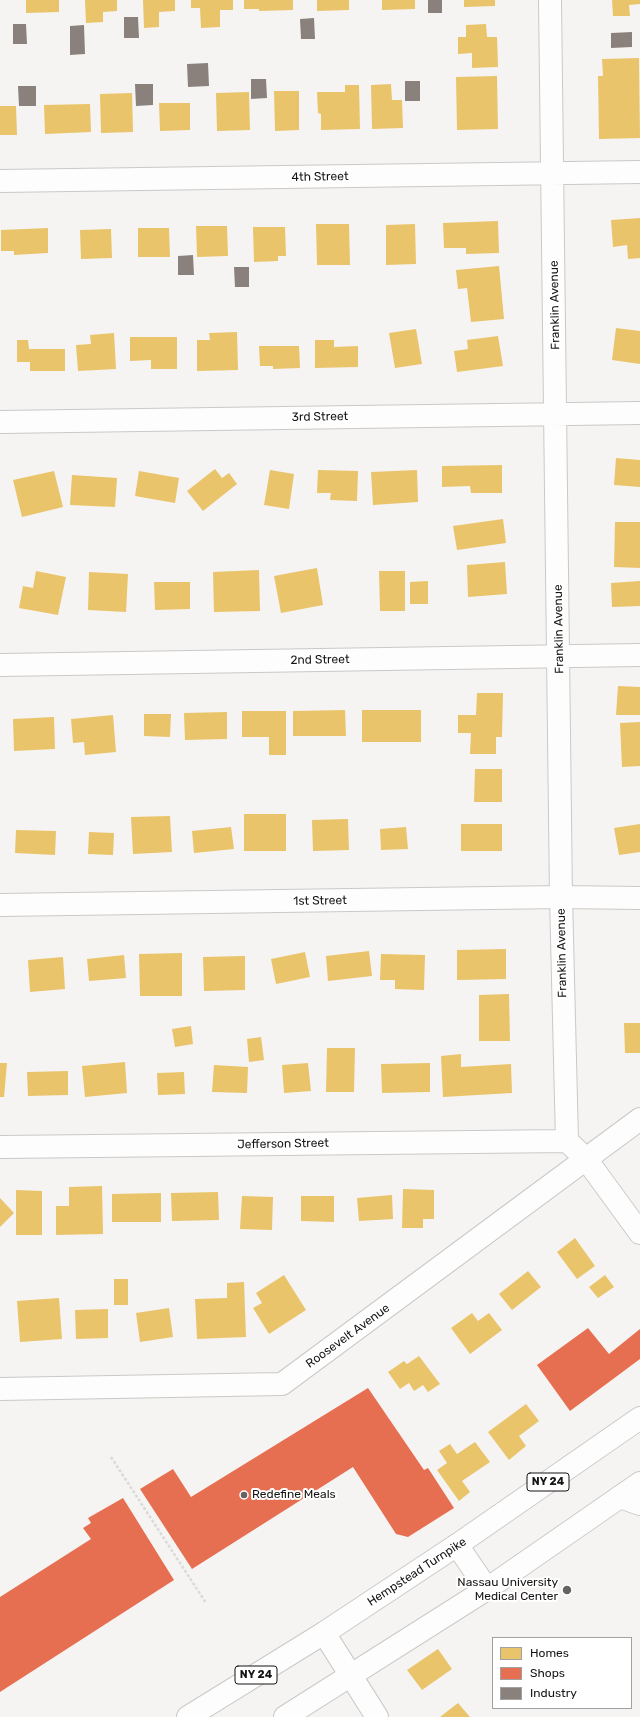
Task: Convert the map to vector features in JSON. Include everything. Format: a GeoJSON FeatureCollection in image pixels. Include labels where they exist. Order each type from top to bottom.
{"type":"FeatureCollection","features":[{"type":"Feature","properties":{"kind":"street","name":"Franklin Avenue"},"geometry":{"type":"LineString","coordinates":[[550,0],[561,897],[567,1141]]}},
{"type":"Feature","properties":{"kind":"street","name":"4th Street"},"geometry":{"type":"LineString","coordinates":[[0,181],[640,172]]}},
{"type":"Feature","properties":{"kind":"street","name":"3rd Street"},"geometry":{"type":"LineString","coordinates":[[0,422],[640,413]]}},
{"type":"Feature","properties":{"kind":"street","name":"2nd Street"},"geometry":{"type":"LineString","coordinates":[[0,665],[640,655]]}},
{"type":"Feature","properties":{"kind":"street","name":"1st Street"},"geometry":{"type":"LineString","coordinates":[[0,905],[561,897],[640,898]]}},
{"type":"Feature","properties":{"kind":"street","name":"Roosevelt Avenue"},"geometry":{"type":"LineString","coordinates":[[0,1388],[282,1384],[640,1119]]}},
{"type":"Feature","properties":{"kind":"street","name":"Jefferson Street"},"geometry":{"type":"LineString","coordinates":[[0,1147],[567,1141]]}},
{"type":"Feature","properties":{"kind":"street"},"geometry":{"type":"LineString","coordinates":[[567,1141],[586,1159],[640,1233]]}},
{"type":"Feature","properties":{"kind":"street","name":"Hempstead Turnpike"},"geometry":{"type":"LineString","coordinates":[[188,1717],[324,1633],[457,1545],[640,1418]]}},
{"type":"Feature","properties":{"kind":"street"},"geometry":{"type":"LineString","coordinates":[[285,1717],[630,1500],[640,1483]]}},
{"type":"Feature","properties":{"kind":"street"},"geometry":{"type":"LineString","coordinates":[[457,1545],[487,1589]]}},
{"type":"Feature","properties":{"kind":"street"},"geometry":{"type":"LineString","coordinates":[[324,1633],[377,1717]]}},
{"type":"Feature","properties":{"kind":"path"},"geometry":{"type":"LineString","coordinates":[[111,1457],[206,1603]]}},
{"type":"Feature","properties":{"kind":"building: Homes"},"geometry":{"type":"Polygon","coordinates":[[[26,0],[59,0],[59,12],[26,13],[26,0]]]}},
{"type":"Feature","properties":{"kind":"building: Homes"},"geometry":{"type":"Polygon","coordinates":[[[85,0],[117,0],[117,11],[103,12],[103,22],[86,23],[85,0]]]}},
{"type":"Feature","properties":{"kind":"building: Homes"},"geometry":{"type":"Polygon","coordinates":[[[143,0],[175,0],[175,11],[159,12],[159,27],[144,28],[143,0]]]}},
{"type":"Feature","properties":{"kind":"building: Homes"},"geometry":{"type":"Polygon","coordinates":[[[191,0],[233,0],[233,10],[220,10],[220,27],[201,28],[200,8],[191,8],[191,0]]]}},
{"type":"Feature","properties":{"kind":"building: Homes"},"geometry":{"type":"Polygon","coordinates":[[[244,0],[293,0],[293,10],[259,11],[259,9],[244,9],[244,0]]]}},
{"type":"Feature","properties":{"kind":"building: Homes"},"geometry":{"type":"Polygon","coordinates":[[[317,0],[349,0],[349,10],[317,11],[317,0]]]}},
{"type":"Feature","properties":{"kind":"building: Homes"},"geometry":{"type":"Polygon","coordinates":[[[382,0],[415,0],[415,9],[382,10],[382,0]]]}},
{"type":"Feature","properties":{"kind":"building: Homes"},"geometry":{"type":"Polygon","coordinates":[[[464,0],[495,0],[495,6],[464,7],[464,0]]]}},
{"type":"Feature","properties":{"kind":"building: Homes"},"geometry":{"type":"Polygon","coordinates":[[[612,0],[640,0],[640,4],[629,5],[630,16],[613,16],[612,0]]]}},
{"type":"Feature","properties":{"kind":"building: Homes"},"geometry":{"type":"Polygon","coordinates":[[[486,24],[487,37],[497,37],[498,67],[472,68],[472,53],[458,54],[458,37],[466,37],[466,25],[486,24]]]}},
{"type":"Feature","properties":{"kind":"building: Homes"},"geometry":{"type":"Polygon","coordinates":[[[639,58],[640,138],[599,139],[598,76],[603,76],[602,59],[639,58]]]}},
{"type":"Feature","properties":{"kind":"building: Homes"},"geometry":{"type":"Polygon","coordinates":[[[497,76],[498,129],[457,130],[456,77],[497,76]]]}},
{"type":"Feature","properties":{"kind":"building: Homes"},"geometry":{"type":"Polygon","coordinates":[[[391,84],[392,100],[402,100],[403,128],[372,129],[371,85],[391,84]]]}},
{"type":"Feature","properties":{"kind":"building: Homes"},"geometry":{"type":"Polygon","coordinates":[[[345,85],[359,85],[360,129],[321,130],[321,114],[318,113],[317,92],[345,92],[345,85]]]}},
{"type":"Feature","properties":{"kind":"building: Homes"},"geometry":{"type":"Polygon","coordinates":[[[274,91],[299,91],[299,130],[275,131],[274,91]]]}},
{"type":"Feature","properties":{"kind":"building: Homes"},"geometry":{"type":"Polygon","coordinates":[[[249,92],[250,130],[217,131],[216,93],[249,92]]]}},
{"type":"Feature","properties":{"kind":"building: Homes"},"geometry":{"type":"Polygon","coordinates":[[[132,93],[133,132],[101,133],[100,94],[132,93]]]}},
{"type":"Feature","properties":{"kind":"building: Homes"},"geometry":{"type":"Polygon","coordinates":[[[159,103],[190,103],[190,130],[160,131],[159,103]]]}},
{"type":"Feature","properties":{"kind":"building: Homes"},"geometry":{"type":"Polygon","coordinates":[[[90,104],[91,132],[45,134],[44,105],[90,104]]]}},
{"type":"Feature","properties":{"kind":"building: Homes"},"geometry":{"type":"Polygon","coordinates":[[[0,106],[16,106],[17,135],[0,135],[0,106]]]}},
{"type":"Feature","properties":{"kind":"building: Homes"},"geometry":{"type":"Polygon","coordinates":[[[640,218],[640,258],[628,259],[627,245],[613,247],[611,220],[640,218]]]}},
{"type":"Feature","properties":{"kind":"building: Homes"},"geometry":{"type":"Polygon","coordinates":[[[498,221],[499,253],[466,254],[466,248],[444,248],[443,223],[498,221]]]}},
{"type":"Feature","properties":{"kind":"building: Homes"},"geometry":{"type":"Polygon","coordinates":[[[316,224],[349,224],[350,265],[317,265],[316,224]]]}},
{"type":"Feature","properties":{"kind":"building: Homes"},"geometry":{"type":"Polygon","coordinates":[[[415,224],[416,264],[386,265],[386,225],[415,224]]]}},
{"type":"Feature","properties":{"kind":"building: Homes"},"geometry":{"type":"Polygon","coordinates":[[[196,226],[227,226],[228,256],[197,257],[196,226]]]}},
{"type":"Feature","properties":{"kind":"building: Homes"},"geometry":{"type":"Polygon","coordinates":[[[253,227],[285,227],[286,256],[278,256],[278,261],[254,262],[253,227]]]}},
{"type":"Feature","properties":{"kind":"building: Homes"},"geometry":{"type":"Polygon","coordinates":[[[48,228],[48,253],[14,255],[14,251],[1,251],[1,230],[48,228]]]}},
{"type":"Feature","properties":{"kind":"building: Homes"},"geometry":{"type":"Polygon","coordinates":[[[138,228],[169,228],[170,257],[138,257],[138,228]]]}},
{"type":"Feature","properties":{"kind":"building: Homes"},"geometry":{"type":"Polygon","coordinates":[[[111,229],[112,258],[81,259],[80,230],[111,229]]]}},
{"type":"Feature","properties":{"kind":"building: Homes"},"geometry":{"type":"Polygon","coordinates":[[[499,266],[504,319],[471,322],[467,288],[458,289],[456,270],[499,266]]]}},
{"type":"Feature","properties":{"kind":"building: Homes"},"geometry":{"type":"Polygon","coordinates":[[[616,328],[640,331],[640,364],[612,360],[616,328]]]}},
{"type":"Feature","properties":{"kind":"building: Homes"},"geometry":{"type":"Polygon","coordinates":[[[416,329],[422,364],[395,368],[389,333],[416,329]]]}},
{"type":"Feature","properties":{"kind":"building: Homes"},"geometry":{"type":"Polygon","coordinates":[[[237,332],[238,370],[197,371],[197,340],[210,340],[209,333],[237,332]]]}},
{"type":"Feature","properties":{"kind":"building: Homes"},"geometry":{"type":"Polygon","coordinates":[[[114,333],[116,369],[78,371],[76,345],[91,344],[90,335],[114,333]]]}},
{"type":"Feature","properties":{"kind":"building: Homes"},"geometry":{"type":"Polygon","coordinates":[[[498,336],[503,366],[457,372],[454,351],[468,349],[467,340],[498,336]]]}},
{"type":"Feature","properties":{"kind":"building: Homes"},"geometry":{"type":"Polygon","coordinates":[[[130,337],[177,337],[177,369],[151,369],[151,360],[130,361],[130,337]]]}},
{"type":"Feature","properties":{"kind":"building: Homes"},"geometry":{"type":"Polygon","coordinates":[[[17,340],[28,340],[29,349],[65,349],[65,371],[30,371],[30,362],[17,362],[17,340]]]}},
{"type":"Feature","properties":{"kind":"building: Homes"},"geometry":{"type":"Polygon","coordinates":[[[315,340],[334,340],[334,347],[358,346],[358,367],[315,368],[315,340]]]}},
{"type":"Feature","properties":{"kind":"building: Homes"},"geometry":{"type":"Polygon","coordinates":[[[259,346],[299,346],[300,368],[273,369],[273,366],[260,366],[259,346]]]}},
{"type":"Feature","properties":{"kind":"building: Homes"},"geometry":{"type":"Polygon","coordinates":[[[616,458],[640,460],[640,487],[614,485],[616,458]]]}},
{"type":"Feature","properties":{"kind":"building: Homes"},"geometry":{"type":"Polygon","coordinates":[[[502,465],[502,493],[471,493],[470,486],[442,487],[442,466],[502,465]]]}},
{"type":"Feature","properties":{"kind":"building: Homes"},"geometry":{"type":"Polygon","coordinates":[[[215,469],[222,478],[229,473],[237,484],[203,511],[187,491],[215,469]]]}},
{"type":"Feature","properties":{"kind":"building: Homes"},"geometry":{"type":"Polygon","coordinates":[[[270,470],[294,474],[289,509],[264,505],[270,470]]]}},
{"type":"Feature","properties":{"kind":"building: Homes"},"geometry":{"type":"Polygon","coordinates":[[[318,470],[358,471],[357,501],[330,500],[331,493],[317,493],[318,470]]]}},
{"type":"Feature","properties":{"kind":"building: Homes"},"geometry":{"type":"Polygon","coordinates":[[[417,470],[418,502],[373,505],[371,472],[417,470]]]}},
{"type":"Feature","properties":{"kind":"building: Homes"},"geometry":{"type":"Polygon","coordinates":[[[54,471],[63,507],[22,517],[13,480],[54,471]]]}},
{"type":"Feature","properties":{"kind":"building: Homes"},"geometry":{"type":"Polygon","coordinates":[[[139,471],[179,478],[175,503],[135,496],[139,471]]]}},
{"type":"Feature","properties":{"kind":"building: Homes"},"geometry":{"type":"Polygon","coordinates":[[[72,475],[117,478],[115,507],[70,505],[72,475]]]}},
{"type":"Feature","properties":{"kind":"building: Homes"},"geometry":{"type":"Polygon","coordinates":[[[503,519],[506,543],[457,550],[453,526],[503,519]]]}},
{"type":"Feature","properties":{"kind":"building: Homes"},"geometry":{"type":"Polygon","coordinates":[[[615,522],[640,522],[640,568],[614,567],[615,522]]]}},
{"type":"Feature","properties":{"kind":"building: Homes"},"geometry":{"type":"Polygon","coordinates":[[[505,562],[507,594],[468,597],[467,565],[505,562]]]}},
{"type":"Feature","properties":{"kind":"building: Homes"},"geometry":{"type":"Polygon","coordinates":[[[317,568],[323,605],[281,613],[274,576],[317,568]]]}},
{"type":"Feature","properties":{"kind":"building: Homes"},"geometry":{"type":"Polygon","coordinates":[[[259,570],[260,611],[214,612],[213,572],[259,570]]]}},
{"type":"Feature","properties":{"kind":"building: Homes"},"geometry":{"type":"Polygon","coordinates":[[[36,571],[66,577],[58,615],[19,608],[23,586],[33,588],[36,571]]]}},
{"type":"Feature","properties":{"kind":"building: Homes"},"geometry":{"type":"Polygon","coordinates":[[[379,571],[405,571],[405,611],[380,611],[379,571]]]}},
{"type":"Feature","properties":{"kind":"building: Homes"},"geometry":{"type":"Polygon","coordinates":[[[89,572],[128,574],[126,612],[88,610],[89,572]]]}},
{"type":"Feature","properties":{"kind":"building: Homes"},"geometry":{"type":"Polygon","coordinates":[[[428,581],[428,604],[410,604],[410,582],[428,581]]]}},
{"type":"Feature","properties":{"kind":"building: Homes"},"geometry":{"type":"Polygon","coordinates":[[[640,581],[640,606],[612,607],[611,583],[640,581]]]}},
{"type":"Feature","properties":{"kind":"building: Homes"},"geometry":{"type":"Polygon","coordinates":[[[154,582],[190,582],[190,609],[155,610],[154,582]]]}},
{"type":"Feature","properties":{"kind":"building: Homes"},"geometry":{"type":"Polygon","coordinates":[[[618,686],[640,687],[640,715],[616,715],[618,686]]]}},
{"type":"Feature","properties":{"kind":"building: Homes"},"geometry":{"type":"Polygon","coordinates":[[[477,693],[503,693],[502,737],[496,737],[496,754],[470,754],[471,733],[458,733],[458,715],[476,715],[477,693]]]}},
{"type":"Feature","properties":{"kind":"building: Homes"},"geometry":{"type":"Polygon","coordinates":[[[345,710],[346,736],[293,736],[293,711],[345,710]]]}},
{"type":"Feature","properties":{"kind":"building: Homes"},"geometry":{"type":"Polygon","coordinates":[[[362,710],[421,710],[421,742],[362,742],[362,710]]]}},
{"type":"Feature","properties":{"kind":"building: Homes"},"geometry":{"type":"Polygon","coordinates":[[[242,711],[286,711],[286,755],[269,755],[269,737],[242,737],[242,711]]]}},
{"type":"Feature","properties":{"kind":"building: Homes"},"geometry":{"type":"Polygon","coordinates":[[[227,712],[227,739],[185,740],[184,713],[227,712]]]}},
{"type":"Feature","properties":{"kind":"building: Homes"},"geometry":{"type":"Polygon","coordinates":[[[144,714],[171,714],[170,737],[144,736],[144,714]]]}},
{"type":"Feature","properties":{"kind":"building: Homes"},"geometry":{"type":"Polygon","coordinates":[[[113,715],[116,752],[85,755],[84,742],[73,743],[71,719],[113,715]]]}},
{"type":"Feature","properties":{"kind":"building: Homes"},"geometry":{"type":"Polygon","coordinates":[[[54,717],[55,749],[14,751],[13,719],[54,717]]]}},
{"type":"Feature","properties":{"kind":"building: Homes"},"geometry":{"type":"Polygon","coordinates":[[[640,722],[640,766],[622,767],[620,723],[640,722]]]}},
{"type":"Feature","properties":{"kind":"building: Homes"},"geometry":{"type":"Polygon","coordinates":[[[475,769],[502,769],[502,802],[474,802],[475,769]]]}},
{"type":"Feature","properties":{"kind":"building: Homes"},"geometry":{"type":"Polygon","coordinates":[[[244,814],[286,814],[286,851],[244,851],[244,814]]]}},
{"type":"Feature","properties":{"kind":"building: Homes"},"geometry":{"type":"Polygon","coordinates":[[[170,816],[172,852],[133,854],[131,817],[170,816]]]}},
{"type":"Feature","properties":{"kind":"building: Homes"},"geometry":{"type":"Polygon","coordinates":[[[348,819],[349,850],[313,851],[312,820],[348,819]]]}},
{"type":"Feature","properties":{"kind":"building: Homes"},"geometry":{"type":"Polygon","coordinates":[[[461,824],[502,824],[502,851],[461,851],[461,824]]]}},
{"type":"Feature","properties":{"kind":"building: Homes"},"geometry":{"type":"Polygon","coordinates":[[[640,824],[640,852],[619,855],[614,828],[640,824]]]}},
{"type":"Feature","properties":{"kind":"building: Homes"},"geometry":{"type":"Polygon","coordinates":[[[231,827],[234,849],[194,853],[192,831],[231,827]]]}},
{"type":"Feature","properties":{"kind":"building: Homes"},"geometry":{"type":"Polygon","coordinates":[[[406,827],[408,849],[381,850],[380,829],[406,827]]]}},
{"type":"Feature","properties":{"kind":"building: Homes"},"geometry":{"type":"Polygon","coordinates":[[[16,830],[56,831],[55,855],[15,853],[16,830]]]}},
{"type":"Feature","properties":{"kind":"building: Homes"},"geometry":{"type":"Polygon","coordinates":[[[89,832],[114,833],[113,855],[88,854],[89,832]]]}},
{"type":"Feature","properties":{"kind":"building: Homes"},"geometry":{"type":"Polygon","coordinates":[[[506,949],[506,979],[457,980],[457,950],[506,949]]]}},
{"type":"Feature","properties":{"kind":"building: Homes"},"geometry":{"type":"Polygon","coordinates":[[[369,951],[372,976],[328,981],[326,956],[369,951]]]}},
{"type":"Feature","properties":{"kind":"building: Homes"},"geometry":{"type":"Polygon","coordinates":[[[305,952],[310,977],[276,984],[271,959],[305,952]]]}},
{"type":"Feature","properties":{"kind":"building: Homes"},"geometry":{"type":"Polygon","coordinates":[[[182,953],[182,996],[140,996],[139,954],[182,953]]]}},
{"type":"Feature","properties":{"kind":"building: Homes"},"geometry":{"type":"Polygon","coordinates":[[[381,954],[425,955],[424,990],[395,989],[395,980],[380,980],[381,954]]]}},
{"type":"Feature","properties":{"kind":"building: Homes"},"geometry":{"type":"Polygon","coordinates":[[[124,955],[126,978],[89,981],[87,959],[124,955]]]}},
{"type":"Feature","properties":{"kind":"building: Homes"},"geometry":{"type":"Polygon","coordinates":[[[245,956],[245,990],[204,991],[203,957],[245,956]]]}},
{"type":"Feature","properties":{"kind":"building: Homes"},"geometry":{"type":"Polygon","coordinates":[[[63,957],[65,989],[30,992],[28,960],[63,957]]]}},
{"type":"Feature","properties":{"kind":"building: Homes"},"geometry":{"type":"Polygon","coordinates":[[[509,994],[510,1041],[479,1041],[479,995],[509,994]]]}},
{"type":"Feature","properties":{"kind":"building: Homes"},"geometry":{"type":"Polygon","coordinates":[[[624,1023],[640,1023],[640,1053],[625,1053],[624,1023]]]}},
{"type":"Feature","properties":{"kind":"building: Homes"},"geometry":{"type":"Polygon","coordinates":[[[191,1026],[193,1044],[175,1047],[172,1029],[191,1026]]]}},
{"type":"Feature","properties":{"kind":"building: Homes"},"geometry":{"type":"Polygon","coordinates":[[[261,1037],[264,1060],[249,1062],[247,1039],[261,1037]]]}},
{"type":"Feature","properties":{"kind":"building: Homes"},"geometry":{"type":"Polygon","coordinates":[[[327,1048],[355,1048],[354,1092],[326,1092],[327,1048]]]}},
{"type":"Feature","properties":{"kind":"building: Homes"},"geometry":{"type":"Polygon","coordinates":[[[461,1054],[461,1067],[511,1064],[512,1093],[443,1097],[441,1056],[461,1054]]]}},
{"type":"Feature","properties":{"kind":"building: Homes"},"geometry":{"type":"Polygon","coordinates":[[[125,1062],[127,1093],[85,1097],[82,1066],[125,1062]]]}},
{"type":"Feature","properties":{"kind":"building: Homes"},"geometry":{"type":"Polygon","coordinates":[[[0,1063],[7,1063],[4,1097],[0,1097],[0,1063]]]}},
{"type":"Feature","properties":{"kind":"building: Homes"},"geometry":{"type":"Polygon","coordinates":[[[308,1063],[311,1091],[284,1093],[282,1065],[308,1063]]]}},
{"type":"Feature","properties":{"kind":"building: Homes"},"geometry":{"type":"Polygon","coordinates":[[[430,1063],[430,1092],[382,1093],[381,1064],[430,1063]]]}},
{"type":"Feature","properties":{"kind":"building: Homes"},"geometry":{"type":"Polygon","coordinates":[[[214,1065],[248,1067],[247,1093],[212,1092],[214,1065]]]}},
{"type":"Feature","properties":{"kind":"building: Homes"},"geometry":{"type":"Polygon","coordinates":[[[68,1071],[68,1095],[28,1096],[27,1072],[68,1071]]]}},
{"type":"Feature","properties":{"kind":"building: Homes"},"geometry":{"type":"Polygon","coordinates":[[[184,1072],[185,1094],[158,1095],[157,1073],[184,1072]]]}},
{"type":"Feature","properties":{"kind":"building: Homes"},"geometry":{"type":"Polygon","coordinates":[[[102,1186],[103,1234],[56,1235],[56,1206],[69,1206],[69,1187],[102,1186]]]}},
{"type":"Feature","properties":{"kind":"building: Homes"},"geometry":{"type":"Polygon","coordinates":[[[403,1189],[434,1190],[434,1219],[423,1219],[423,1228],[402,1228],[403,1189]]]}},
{"type":"Feature","properties":{"kind":"building: Homes"},"geometry":{"type":"Polygon","coordinates":[[[16,1190],[42,1191],[42,1235],[16,1235],[16,1190]]]}},
{"type":"Feature","properties":{"kind":"building: Homes"},"geometry":{"type":"Polygon","coordinates":[[[218,1192],[219,1220],[172,1221],[171,1193],[218,1192]]]}},
{"type":"Feature","properties":{"kind":"building: Homes"},"geometry":{"type":"Polygon","coordinates":[[[161,1193],[161,1222],[112,1222],[112,1194],[161,1193]]]}},
{"type":"Feature","properties":{"kind":"building: Homes"},"geometry":{"type":"Polygon","coordinates":[[[392,1195],[393,1219],[359,1221],[357,1198],[392,1195]]]}},
{"type":"Feature","properties":{"kind":"building: Homes"},"geometry":{"type":"Polygon","coordinates":[[[242,1196],[273,1197],[272,1230],[240,1229],[242,1196]]]}},
{"type":"Feature","properties":{"kind":"building: Homes"},"geometry":{"type":"Polygon","coordinates":[[[301,1196],[334,1196],[334,1222],[301,1221],[301,1196]]]}},
{"type":"Feature","properties":{"kind":"building: Homes"},"geometry":{"type":"Polygon","coordinates":[[[0,1198],[14,1213],[0,1227],[0,1198]]]}},
{"type":"Feature","properties":{"kind":"building: Homes"},"geometry":{"type":"Polygon","coordinates":[[[575,1238],[595,1266],[577,1279],[557,1252],[575,1238]]]}},
{"type":"Feature","properties":{"kind":"building: Homes"},"geometry":{"type":"Polygon","coordinates":[[[528,1271],[541,1287],[512,1310],[499,1294],[528,1271]]]}},
{"type":"Feature","properties":{"kind":"building: Homes"},"geometry":{"type":"Polygon","coordinates":[[[284,1275],[306,1310],[269,1334],[253,1308],[262,1303],[256,1293],[284,1275]]]}},
{"type":"Feature","properties":{"kind":"building: Homes"},"geometry":{"type":"Polygon","coordinates":[[[605,1275],[614,1287],[598,1298],[589,1287],[605,1275]]]}},
{"type":"Feature","properties":{"kind":"building: Homes"},"geometry":{"type":"Polygon","coordinates":[[[114,1279],[128,1279],[128,1305],[114,1305],[114,1279]]]}},
{"type":"Feature","properties":{"kind":"building: Homes"},"geometry":{"type":"Polygon","coordinates":[[[244,1282],[246,1337],[197,1339],[195,1299],[227,1298],[227,1283],[244,1282]]]}},
{"type":"Feature","properties":{"kind":"building: Homes"},"geometry":{"type":"Polygon","coordinates":[[[59,1298],[62,1339],[20,1342],[17,1301],[59,1298]]]}},
{"type":"Feature","properties":{"kind":"building: Homes"},"geometry":{"type":"Polygon","coordinates":[[[169,1308],[173,1337],[140,1342],[136,1313],[169,1308]]]}},
{"type":"Feature","properties":{"kind":"building: Homes"},"geometry":{"type":"Polygon","coordinates":[[[108,1309],[108,1338],[76,1339],[75,1310],[108,1309]]]}},
{"type":"Feature","properties":{"kind":"building: Homes"},"geometry":{"type":"Polygon","coordinates":[[[472,1313],[478,1321],[489,1313],[502,1330],[470,1354],[451,1328],[472,1313]]]}},
{"type":"Feature","properties":{"kind":"building: Homes"},"geometry":{"type":"Polygon","coordinates":[[[419,1356],[440,1384],[428,1392],[423,1385],[414,1391],[409,1383],[400,1389],[388,1372],[404,1361],[407,1364],[419,1356]]]}},
{"type":"Feature","properties":{"kind":"building: Homes"},"geometry":{"type":"Polygon","coordinates":[[[526,1404],[539,1421],[519,1436],[526,1446],[509,1460],[488,1432],[526,1404]]]}},
{"type":"Feature","properties":{"kind":"building: Homes"},"geometry":{"type":"Polygon","coordinates":[[[475,1442],[490,1462],[462,1481],[470,1492],[459,1501],[437,1470],[447,1463],[439,1451],[450,1444],[457,1454],[475,1442]]]}},
{"type":"Feature","properties":{"kind":"building: Homes"},"geometry":{"type":"Polygon","coordinates":[[[438,1649],[452,1669],[422,1690],[407,1670],[438,1649]]]}},
{"type":"Feature","properties":{"kind":"building: Homes"},"geometry":{"type":"Polygon","coordinates":[[[458,1703],[470,1717],[440,1717],[458,1703]]]}},
{"type":"Feature","properties":{"kind":"building: Shops"},"geometry":{"type":"Polygon","coordinates":[[[588,1328],[609,1354],[640,1329],[640,1359],[570,1411],[537,1365],[588,1328]]]}},
{"type":"Feature","properties":{"kind":"building: Shops"},"geometry":{"type":"Polygon","coordinates":[[[368,1388],[424,1470],[428,1468],[454,1508],[408,1537],[396,1534],[353,1467],[192,1569],[140,1489],[173,1469],[191,1497],[368,1388]]]}},
{"type":"Feature","properties":{"kind":"building: Shops"},"geometry":{"type":"Polygon","coordinates":[[[123,1498],[174,1580],[0,1692],[0,1597],[91,1539],[83,1528],[91,1523],[88,1518],[123,1498]]]}},
{"type":"Feature","properties":{"kind":"building: Industry"},"geometry":{"type":"Polygon","coordinates":[[[428,0],[442,0],[442,13],[428,13],[428,0]]]}},
{"type":"Feature","properties":{"kind":"building: Industry"},"geometry":{"type":"Polygon","coordinates":[[[124,17],[138,17],[139,38],[124,38],[124,17]]]}},
{"type":"Feature","properties":{"kind":"building: Industry"},"geometry":{"type":"Polygon","coordinates":[[[314,18],[315,39],[301,39],[300,19],[314,18]]]}},
{"type":"Feature","properties":{"kind":"building: Industry"},"geometry":{"type":"Polygon","coordinates":[[[13,24],[26,24],[27,44],[13,44],[13,24]]]}},
{"type":"Feature","properties":{"kind":"building: Industry"},"geometry":{"type":"Polygon","coordinates":[[[84,25],[85,54],[70,55],[70,26],[84,25]]]}},
{"type":"Feature","properties":{"kind":"building: Industry"},"geometry":{"type":"Polygon","coordinates":[[[632,32],[632,47],[611,48],[611,33],[632,32]]]}},
{"type":"Feature","properties":{"kind":"building: Industry"},"geometry":{"type":"Polygon","coordinates":[[[208,63],[209,86],[188,87],[187,64],[208,63]]]}},
{"type":"Feature","properties":{"kind":"building: Industry"},"geometry":{"type":"Polygon","coordinates":[[[251,79],[266,79],[267,98],[251,99],[251,79]]]}},
{"type":"Feature","properties":{"kind":"building: Industry"},"geometry":{"type":"Polygon","coordinates":[[[405,81],[420,81],[420,101],[405,101],[405,81]]]}},
{"type":"Feature","properties":{"kind":"building: Industry"},"geometry":{"type":"Polygon","coordinates":[[[135,84],[153,84],[153,105],[136,106],[135,84]]]}},
{"type":"Feature","properties":{"kind":"building: Industry"},"geometry":{"type":"Polygon","coordinates":[[[18,86],[36,86],[36,106],[19,106],[18,86]]]}},
{"type":"Feature","properties":{"kind":"building: Industry"},"geometry":{"type":"Polygon","coordinates":[[[193,255],[194,275],[178,275],[178,256],[193,255]]]}},
{"type":"Feature","properties":{"kind":"building: Industry"},"geometry":{"type":"Polygon","coordinates":[[[234,267],[249,267],[249,287],[235,287],[234,267]]]}},
{"type":"Feature","properties":{"kind":"place","name":"Redefine Meals"},"geometry":{"type":"Point","coordinates":[244,1495]}},
{"type":"Feature","properties":{"kind":"place","name":"Nassau University Medical Center"},"geometry":{"type":"Point","coordinates":[567,1590]}}]}
